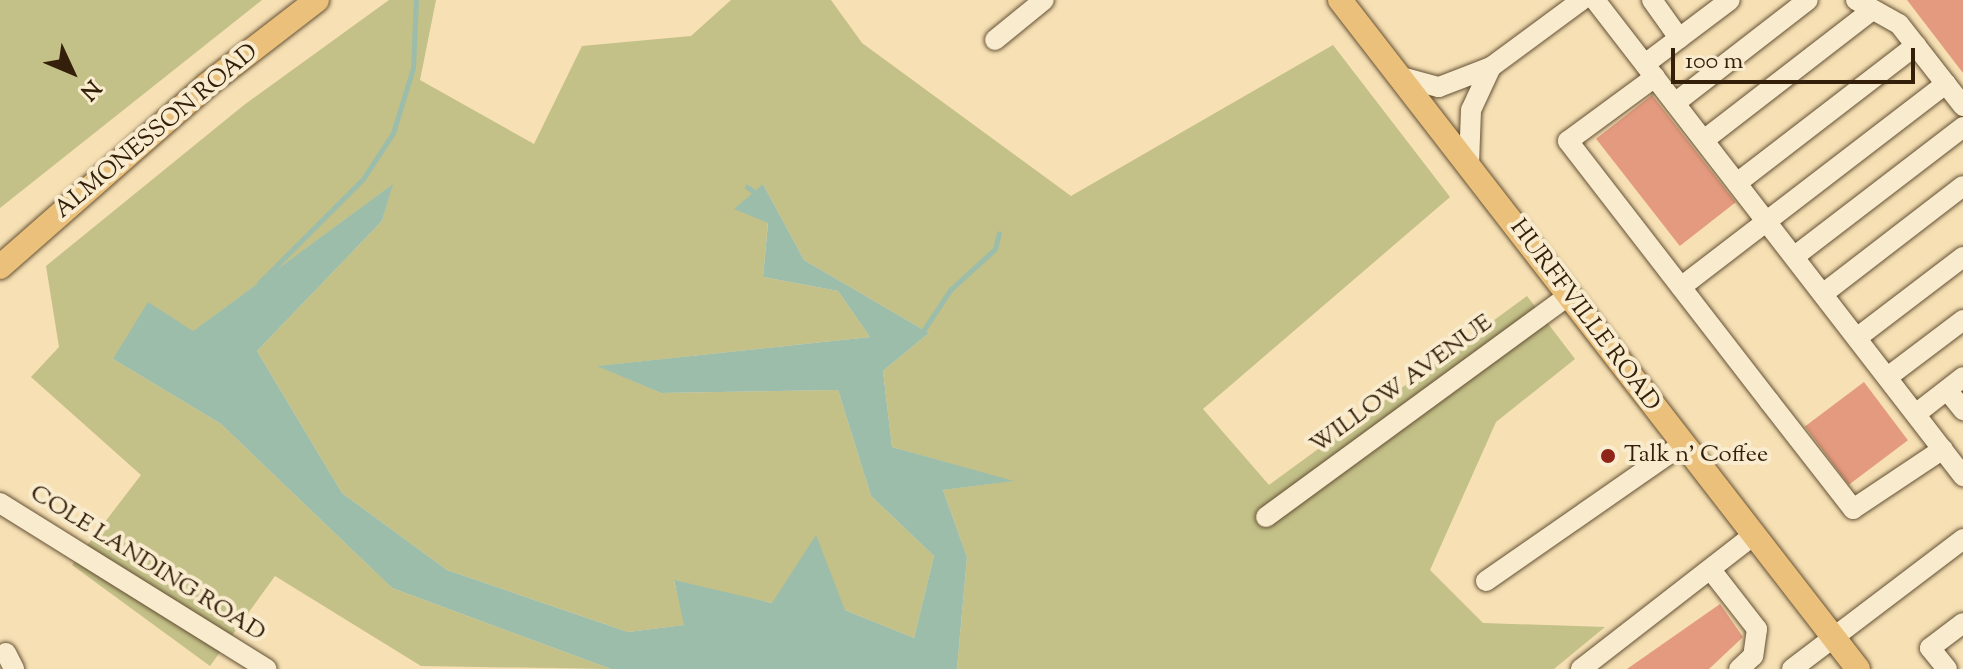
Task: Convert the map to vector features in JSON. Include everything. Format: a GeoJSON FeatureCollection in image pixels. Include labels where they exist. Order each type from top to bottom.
{"type":"FeatureCollection","features":[{"type":"Feature","properties":{"kind":"main road","name":"ALMONESSON ROAD"},"geometry":{"type":"LineString","coordinates":[[0,267],[207,85],[317,0]]}},
{"type":"Feature","properties":{"kind":"main road","name":"HURFFVILLE ROAD"},"geometry":{"type":"LineString","coordinates":[[1340,0],[1858,669]]}},
{"type":"Feature","properties":{"kind":"street"},"geometry":{"type":"LineString","coordinates":[[995,40],[1044,0]]}},
{"type":"Feature","properties":{"kind":"street"},"geometry":{"type":"LineString","coordinates":[[1401,77],[1439,87],[1491,67],[1582,0]]}},
{"type":"Feature","properties":{"kind":"street"},"geometry":{"type":"LineString","coordinates":[[1595,0],[1889,376],[1963,476]]}},
{"type":"Feature","properties":{"kind":"street"},"geometry":{"type":"LineString","coordinates":[[1652,0],[1679,38]]}},
{"type":"Feature","properties":{"kind":"street"},"geometry":{"type":"LineString","coordinates":[[1730,0],[1679,38],[1650,70],[1568,141],[1853,509],[1943,449]]}},
{"type":"Feature","properties":{"kind":"street"},"geometry":{"type":"LineString","coordinates":[[1675,103],[1808,0]]}},
{"type":"Feature","properties":{"kind":"street"},"geometry":{"type":"LineString","coordinates":[[1704,140],[1864,5],[1899,24],[1963,106]]}},
{"type":"Feature","properties":{"kind":"street"},"geometry":{"type":"LineString","coordinates":[[1737,183],[1916,45]]}},
{"type":"Feature","properties":{"kind":"street"},"geometry":{"type":"LineString","coordinates":[[1469,165],[1471,110],[1491,67]]}},
{"type":"Feature","properties":{"kind":"street"},"geometry":{"type":"LineString","coordinates":[[1681,287],[1946,84]]}},
{"type":"Feature","properties":{"kind":"street"},"geometry":{"type":"LineString","coordinates":[[1795,256],[1963,127]]}},
{"type":"Feature","properties":{"kind":"street"},"geometry":{"type":"LineString","coordinates":[[1824,293],[1963,186]]}},
{"type":"Feature","properties":{"kind":"street"},"geometry":{"type":"LineString","coordinates":[[1858,337],[1963,257]]}},
{"type":"Feature","properties":{"kind":"street","name":"WILLOW AVENUE"},"geometry":{"type":"LineString","coordinates":[[1266,517],[1569,295]]}},
{"type":"Feature","properties":{"kind":"street"},"geometry":{"type":"LineString","coordinates":[[1889,376],[1963,320]]}},
{"type":"Feature","properties":{"kind":"street"},"geometry":{"type":"LineString","coordinates":[[1917,413],[1955,384],[1963,410]]}},
{"type":"Feature","properties":{"kind":"street"},"geometry":{"type":"LineString","coordinates":[[1486,581],[1683,444]]}},
{"type":"Feature","properties":{"kind":"street","name":"COLE LANDING ROAD"},"geometry":{"type":"LineString","coordinates":[[0,503],[267,669]]}},
{"type":"Feature","properties":{"kind":"street"},"geometry":{"type":"LineString","coordinates":[[1581,669],[1754,535]]}},
{"type":"Feature","properties":{"kind":"street"},"geometry":{"type":"LineString","coordinates":[[1792,669],[1963,539]]}},
{"type":"Feature","properties":{"kind":"street"},"geometry":{"type":"LineString","coordinates":[[1711,570],[1757,629],[1753,656],[1739,669]]}},
{"type":"Feature","properties":{"kind":"street"},"geometry":{"type":"LineString","coordinates":[[1947,669],[1930,648],[1963,623]]}},
{"type":"Feature","properties":{"kind":"shaded area"},"geometry":{"type":"Polygon","coordinates":[[[0,0],[262,0],[0,208],[0,0]]]}},
{"type":"Feature","properties":{"kind":"shaded area"},"geometry":{"type":"Polygon","coordinates":[[[389,0],[436,0],[420,80],[534,144],[582,46],[691,36],[731,0],[831,0],[862,43],[1071,196],[1333,45],[1450,197],[1203,409],[1269,485],[1527,296],[1575,359],[1496,422],[1430,570],[1483,623],[1605,627],[1554,669],[957,669],[967,557],[943,490],[1011,481],[892,447],[883,371],[929,333],[804,260],[763,184],[768,222],[763,277],[838,291],[870,337],[599,366],[661,393],[838,390],[871,496],[934,556],[914,638],[845,610],[772,603],[674,581],[685,625],[628,632],[447,570],[342,493],[257,351],[382,221],[392,185],[192,332],[113,359],[221,424],[392,588],[611,669],[421,666],[275,576],[210,666],[72,565],[141,475],[31,377],[59,347],[46,266],[244,105],[389,0]]]}},
{"type":"Feature","properties":{"kind":"shaded area"},"geometry":{"type":"Polygon","coordinates":[[[393,184],[382,221],[257,351],[342,493],[447,570],[628,632],[684,625],[674,580],[772,603],[816,535],[845,610],[914,638],[934,556],[871,496],[838,390],[661,393],[597,366],[870,337],[838,291],[763,277],[768,223],[734,209],[763,184],[804,260],[929,333],[883,371],[892,447],[1014,481],[943,490],[967,557],[957,669],[611,669],[392,588],[221,424],[113,359],[148,302],[193,331],[393,184]]]}},
{"type":"Feature","properties":{"kind":"building"},"geometry":{"type":"Polygon","coordinates":[[[1907,0],[1963,0],[1963,73],[1907,0]]]}},
{"type":"Feature","properties":{"kind":"building"},"geometry":{"type":"Polygon","coordinates":[[[1652,95],[1736,202],[1680,246],[1596,139],[1652,95]]]}},
{"type":"Feature","properties":{"kind":"building"},"geometry":{"type":"Polygon","coordinates":[[[1864,382],[1908,440],[1849,485],[1805,427],[1864,382]]]}},
{"type":"Feature","properties":{"kind":"building"},"geometry":{"type":"Polygon","coordinates":[[[1720,604],[1743,637],[1709,669],[1627,669],[1720,604]]]}},
{"type":"Feature","properties":{"kind":"waterway"},"geometry":{"type":"LineString","coordinates":[[259,283],[363,179],[393,133],[413,68],[416,0]]}},
{"type":"Feature","properties":{"kind":"waterway"},"geometry":{"type":"LineString","coordinates":[[747,187],[759,195]]}},
{"type":"Feature","properties":{"kind":"waterway"},"geometry":{"type":"LineString","coordinates":[[921,334],[950,290],[995,249],[999,233]]}},
{"type":"Feature","properties":{"kind":"place","name":"Talk n' Coffee"},"geometry":{"type":"Point","coordinates":[1608,456]}}]}
